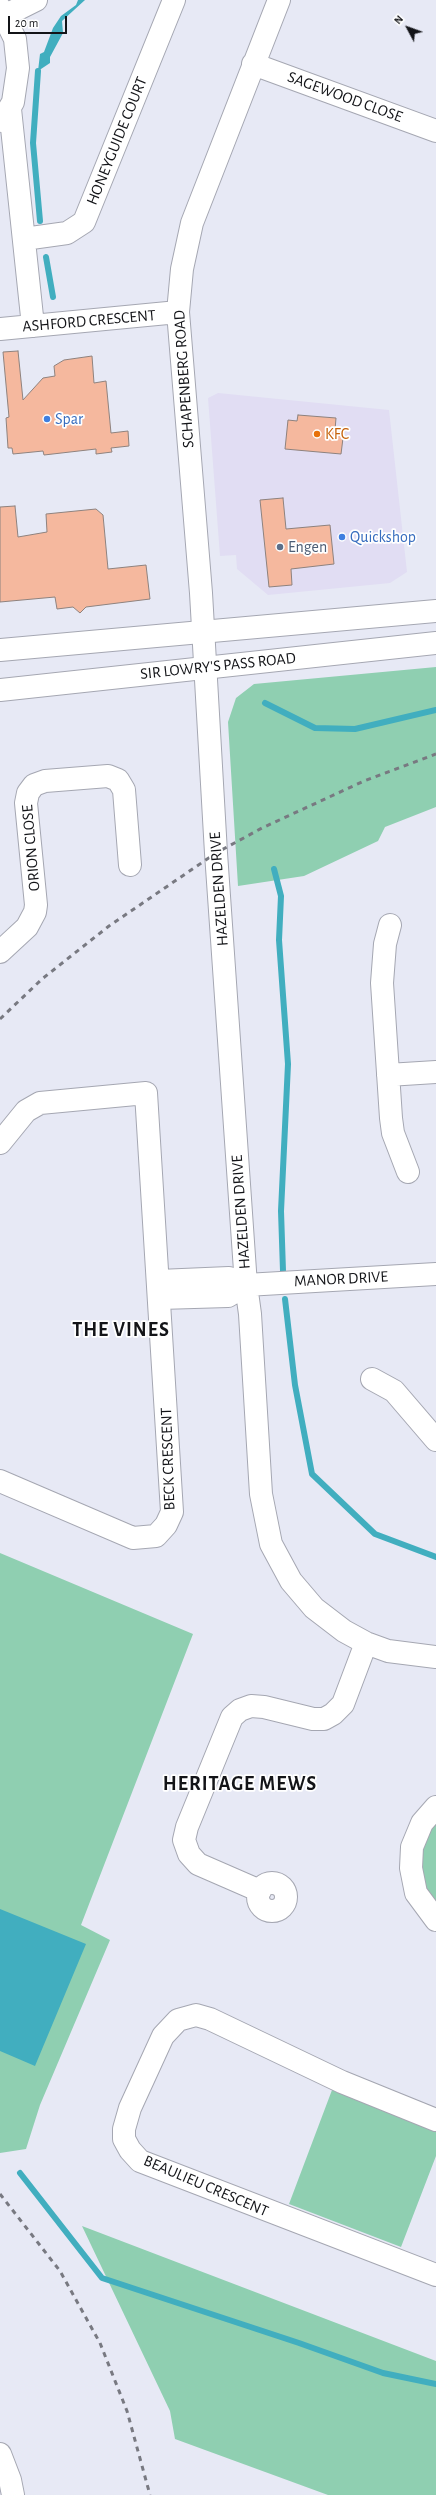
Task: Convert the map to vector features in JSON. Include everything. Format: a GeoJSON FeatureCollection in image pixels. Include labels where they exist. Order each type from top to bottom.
{"type":"FeatureCollection","features":[{"type":"Feature","properties":{"kind":"street"},"geometry":{"type":"LineString","coordinates":[[33,326],[24,239],[5,117],[18,68],[18,52],[2,12],[36,0]]}},
{"type":"Feature","properties":{"kind":"street","name":"HONEYGUIDE COURT"},"geometry":{"type":"LineString","coordinates":[[24,239],[67,233],[84,222],[174,0]]}},
{"type":"Feature","properties":{"kind":"street","name":"SCHAPENBERG ROAD"},"geometry":{"type":"LineString","coordinates":[[204,668],[200,580],[178,312],[185,253],[192,223],[279,0]]}},
{"type":"Feature","properties":{"kind":"street","name":"SAGEWOOD CLOSE"},"geometry":{"type":"LineString","coordinates":[[253,64],[436,131]]}},
{"type":"Feature","properties":{"kind":"street","name":"ASHFORD CRESCENT"},"geometry":{"type":"LineString","coordinates":[[0,329],[178,312]]}},
{"type":"Feature","properties":{"kind":"street"},"geometry":{"type":"LineString","coordinates":[[0,650],[436,611]]}},
{"type":"Feature","properties":{"kind":"street","name":"SIR LOWRY'S PASS ROAD"},"geometry":{"type":"LineString","coordinates":[[0,690],[436,643]]}},
{"type":"Feature","properties":{"kind":"street","name":"HAZELDEN DRIVE"},"geometry":{"type":"LineString","coordinates":[[204,668],[246,1285],[250,1314],[261,1494],[271,1544],[291,1581],[314,1608],[344,1631],[366,1643],[396,1652],[436,1657]]}},
{"type":"Feature","properties":{"kind":"street","name":"ORION CLOSE"},"geometry":{"type":"LineString","coordinates":[[0,952],[26,927],[35,912],[36,905],[26,803],[28,793],[34,785],[44,781],[108,776],[118,780],[124,790],[130,865]]}},
{"type":"Feature","properties":{"kind":"street"},"geometry":{"type":"LineString","coordinates":[[390,925],[385,944],[382,983],[388,1074],[394,1133],[408,1172]]}},
{"type":"Feature","properties":{"kind":"street"},"geometry":{"type":"LineString","coordinates":[[388,1074],[436,1072]]}},
{"type":"Feature","properties":{"kind":"street","name":"BECK CRESCENT"},"geometry":{"type":"LineString","coordinates":[[0,1143],[26,1111],[40,1104],[146,1093],[160,1289],[172,1512],[166,1525],[156,1536],[133,1538],[0,1481]]}},
{"type":"Feature","properties":{"kind":"street","name":"MANOR DRIVE"},"geometry":{"type":"LineString","coordinates":[[246,1285],[436,1274]]}},
{"type":"Feature","properties":{"kind":"street"},"geometry":{"type":"LineString","coordinates":[[160,1289],[229,1278],[246,1285]]}},
{"type":"Feature","properties":{"kind":"street"},"geometry":{"type":"LineString","coordinates":[[372,1379],[394,1391],[436,1440]]}},
{"type":"Feature","properties":{"kind":"street"},"geometry":{"type":"LineString","coordinates":[[260,1891],[198,1864],[188,1854],[184,1840],[187,1827],[232,1717],[240,1710],[251,1706],[264,1707],[313,1719],[324,1719],[333,1714],[343,1704],[366,1643]]}},
{"type":"Feature","properties":{"kind":"street"},"geometry":{"type":"LineString","coordinates":[[436,1807],[422,1823],[412,1847],[411,1868],[416,1893],[436,1920]]}},
{"type":"Feature","properties":{"kind":"street","name":"BEAULIEU CRESCENT"},"geometry":{"type":"LineString","coordinates":[[436,2120],[342,2082],[210,2019],[196,2015],[178,2020],[164,2036],[130,2108],[124,2129],[130,2150],[140,2161],[436,2275]]}},
{"type":"Feature","properties":{"kind":"street"},"geometry":{"type":"LineString","coordinates":[[0,2454],[10,2480],[13,2495]]}},
{"type":"Feature","properties":{"kind":"shaded area"},"geometry":{"type":"Polygon","coordinates":[[[218,393],[389,410],[407,572],[390,583],[268,595],[237,569],[236,555],[220,556],[208,398],[218,393]]]}},
{"type":"Feature","properties":{"kind":"green space"},"geometry":{"type":"Polygon","coordinates":[[[436,667],[436,807],[385,827],[378,841],[304,876],[238,886],[228,722],[236,698],[254,684],[436,667]]]}},
{"type":"Feature","properties":{"kind":"green space"},"geometry":{"type":"Polygon","coordinates":[[[0,1553],[193,1634],[81,1925],[110,1940],[40,2105],[26,2149],[0,2153],[0,1553]]]}},
{"type":"Feature","properties":{"kind":"green space"},"geometry":{"type":"Polygon","coordinates":[[[436,1808],[436,1915],[419,1891],[414,1851],[436,1808]]]}},
{"type":"Feature","properties":{"kind":"green space"},"geometry":{"type":"Polygon","coordinates":[[[332,2090],[436,2132],[436,2156],[401,2247],[289,2204],[332,2090]]]}},
{"type":"Feature","properties":{"kind":"green space"},"geometry":{"type":"Polygon","coordinates":[[[82,2226],[436,2361],[436,2495],[328,2495],[175,2439],[170,2411],[82,2226]]]}},
{"type":"Feature","properties":{"kind":"water"},"geometry":{"type":"Polygon","coordinates":[[[78,0],[85,0],[62,21],[63,33],[50,57],[50,63],[38,71],[40,54],[44,52],[53,28],[61,16],[76,5],[78,0]]]}},
{"type":"Feature","properties":{"kind":"water"},"geometry":{"type":"Polygon","coordinates":[[[0,1909],[86,1944],[35,2066],[0,2051],[0,1909]]]}},
{"type":"Feature","properties":{"kind":"building"},"geometry":{"type":"Polygon","coordinates":[[[18,351],[23,400],[43,378],[55,376],[54,366],[64,360],[92,356],[94,383],[106,381],[111,433],[128,431],[129,446],[111,448],[112,452],[96,454],[96,449],[44,455],[43,451],[13,454],[12,448],[8,448],[6,418],[9,417],[3,352],[18,351]]]}},
{"type":"Feature","properties":{"kind":"building","name":"KFC"},"geometry":{"type":"Polygon","coordinates":[[[298,415],[336,418],[335,430],[344,430],[341,454],[285,449],[288,420],[297,421],[298,415]]]}},
{"type":"Feature","properties":{"kind":"building"},"geometry":{"type":"Polygon","coordinates":[[[283,498],[286,529],[330,525],[334,564],[291,569],[292,585],[269,587],[260,500],[283,498]]]}},
{"type":"Feature","properties":{"kind":"building"},"geometry":{"type":"Polygon","coordinates":[[[15,506],[18,537],[47,532],[46,514],[96,509],[103,515],[108,569],[146,565],[150,599],[86,607],[80,613],[73,607],[57,609],[55,597],[0,602],[0,507],[15,506]]]}},
{"type":"Feature","properties":{"kind":"waterway"},"geometry":{"type":"LineString","coordinates":[[38,71],[33,143],[40,221]]}},
{"type":"Feature","properties":{"kind":"waterway"},"geometry":{"type":"LineString","coordinates":[[46,257],[53,297]]}},
{"type":"Feature","properties":{"kind":"waterway"},"geometry":{"type":"LineString","coordinates":[[265,703],[315,728],[355,729],[436,710]]}},
{"type":"Feature","properties":{"kind":"waterway"},"geometry":{"type":"LineString","coordinates":[[274,869],[281,896],[279,940],[288,1064],[281,1211],[283,1271]]}},
{"type":"Feature","properties":{"kind":"waterway"},"geometry":{"type":"LineString","coordinates":[[285,1299],[295,1385],[312,1474],[375,1534],[436,1557]]}},
{"type":"Feature","properties":{"kind":"waterway"},"geometry":{"type":"LineString","coordinates":[[20,2173],[102,2278],[299,2343],[383,2373],[436,2384]]}},
{"type":"Feature","properties":{"kind":"railway"},"geometry":{"type":"LineString","coordinates":[[0,1019],[42,979],[109,926],[216,853],[262,828],[364,781],[436,754]]}},
{"type":"Feature","properties":{"kind":"railway"},"geometry":{"type":"LineString","coordinates":[[0,2194],[60,2271],[100,2343],[127,2411],[150,2495]]}},
{"type":"Feature","properties":{"kind":"place","name":"Spar"},"geometry":{"type":"Point","coordinates":[47,419]}},
{"type":"Feature","properties":{"kind":"place","name":"KFC"},"geometry":{"type":"Point","coordinates":[317,434]}},
{"type":"Feature","properties":{"kind":"place","name":"Quickshop"},"geometry":{"type":"Point","coordinates":[342,537]}},
{"type":"Feature","properties":{"kind":"place","name":"Engen"},"geometry":{"type":"Point","coordinates":[280,547]}},
{"type":"Feature","properties":{"kind":"district","name":"THE VINES"},"geometry":{"type":"Point","coordinates":[121,1330]}},
{"type":"Feature","properties":{"kind":"district","name":"HERITAGE MEWS"},"geometry":{"type":"Point","coordinates":[240,1784]}}]}
